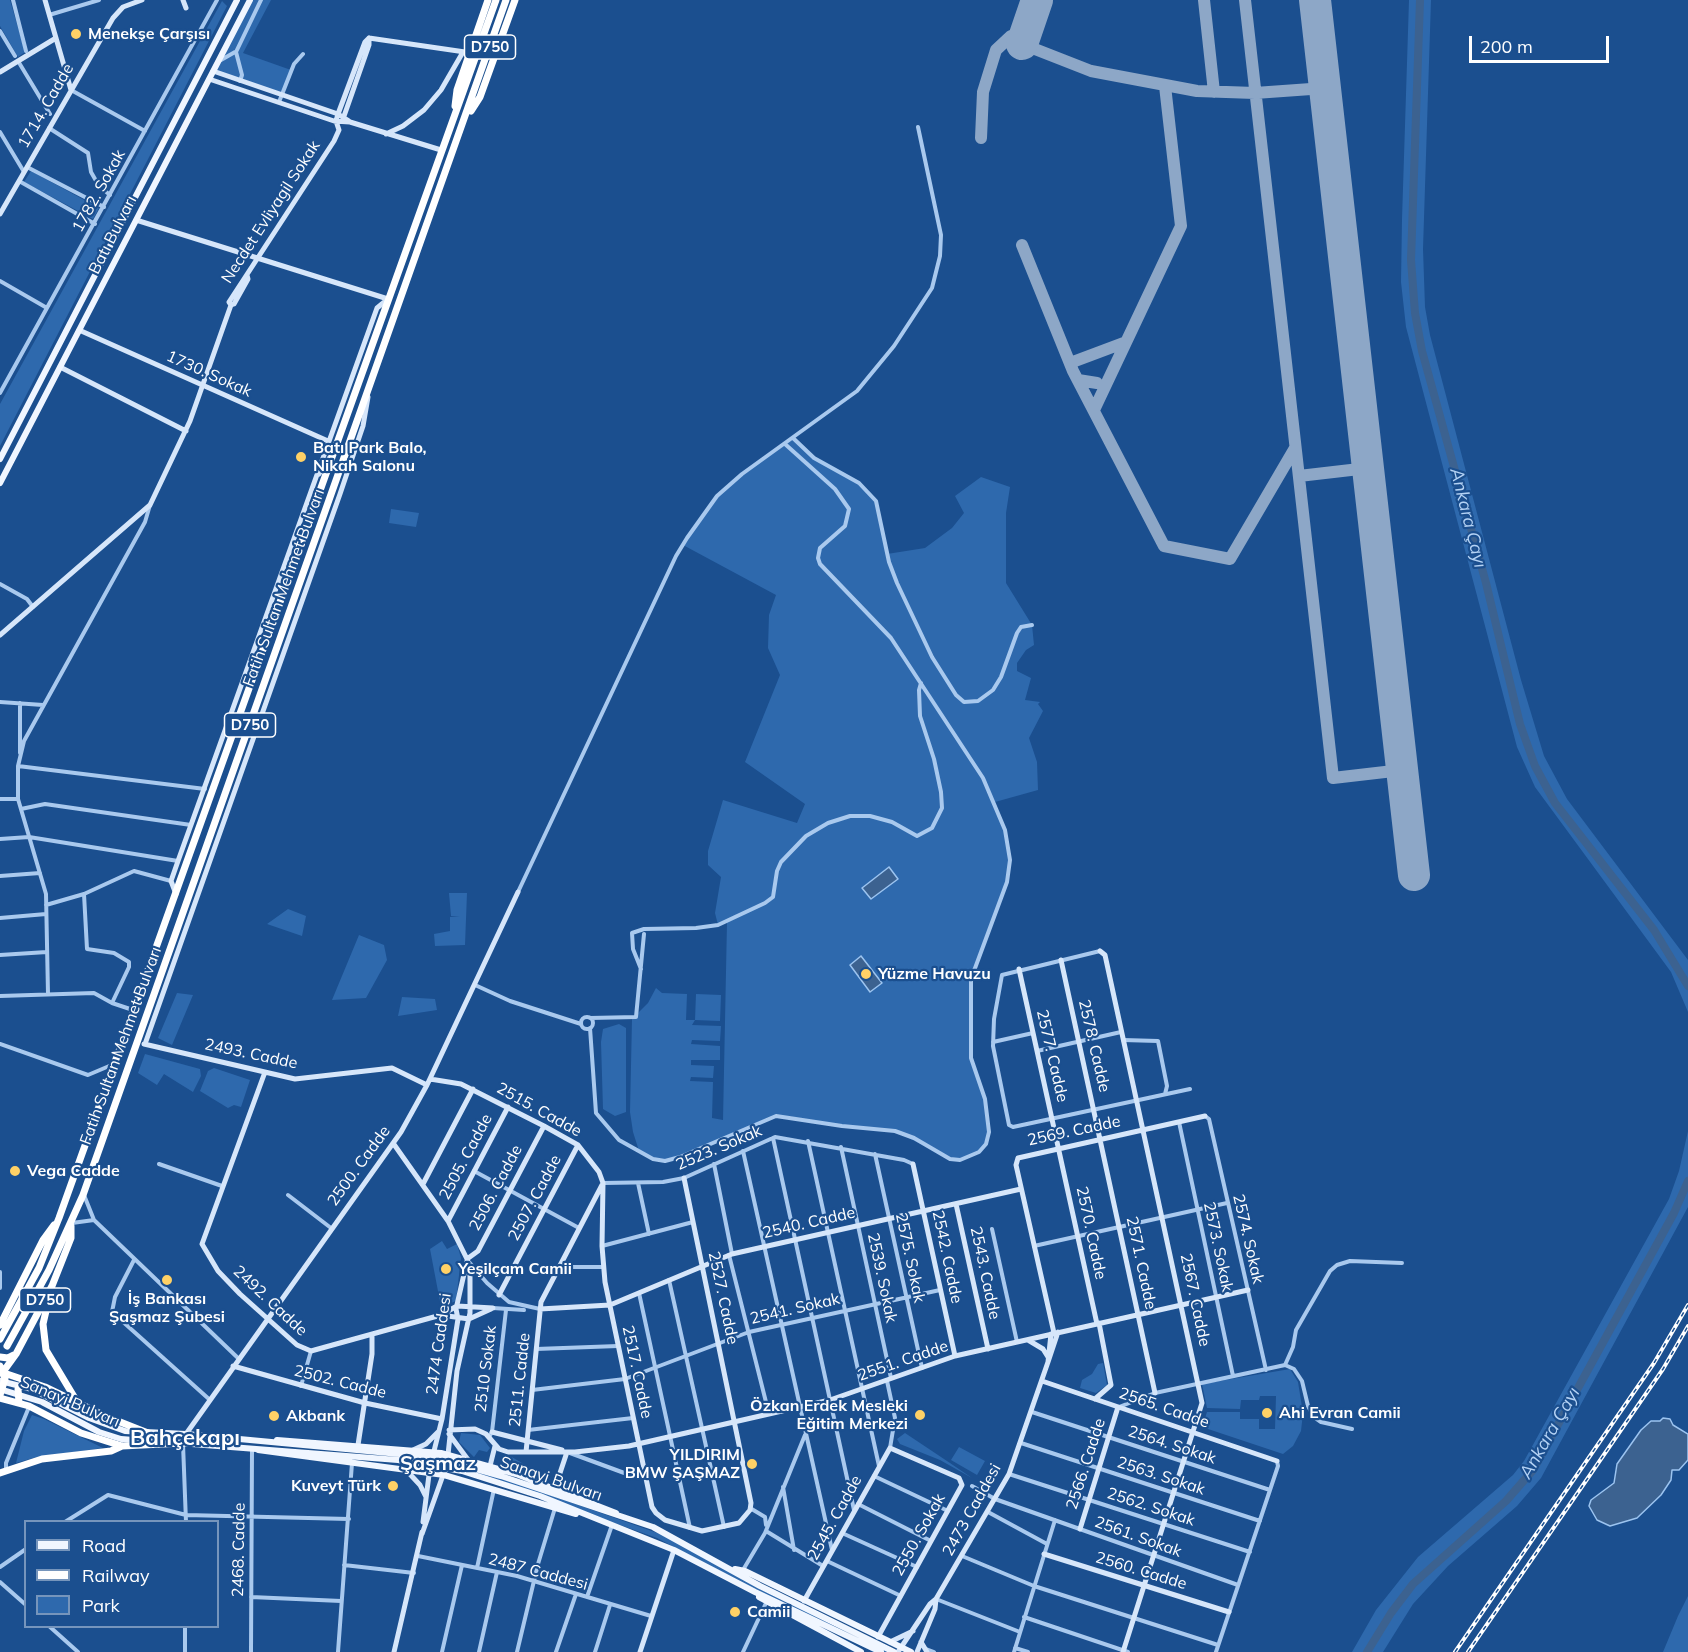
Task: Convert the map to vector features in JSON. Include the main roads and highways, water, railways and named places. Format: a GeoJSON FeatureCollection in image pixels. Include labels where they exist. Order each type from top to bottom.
{"type":"FeatureCollection","features":[{"type":"Feature","properties":{"kind":"highway"},"geometry":{"type":"LineString","coordinates":[[453,117],[466,52],[488,0]]}},
{"type":"Feature","properties":{"kind":"highway","name":"Fatih Sultan Mehmet Bulvarı"},"geometry":{"type":"LineString","coordinates":[[0,1340],[39,1268],[59,1218],[496,0]]}},
{"type":"Feature","properties":{"kind":"highway","name":"Fatih Sultan Mehmet Bulvarı"},"geometry":{"type":"LineString","coordinates":[[8,1347],[72,1222],[141,1043],[506,0]]}},
{"type":"Feature","properties":{"kind":"highway"},"geometry":{"type":"LineString","coordinates":[[465,121],[480,97],[515,0]]}},
{"type":"Feature","properties":{"kind":"highway"},"geometry":{"type":"LineString","coordinates":[[0,1325],[43,1240],[59,1218]]}},
{"type":"Feature","properties":{"kind":"highway","name":"D750"},"geometry":{"type":"LineString","coordinates":[[2,1373],[16,1354],[52,1286],[70,1238],[72,1222]]}},
{"type":"Feature","properties":{"kind":"highway"},"geometry":{"type":"LineString","coordinates":[[52,1286],[44,1324],[46,1350],[77,1403]]}},
{"type":"Feature","properties":{"kind":"highway"},"geometry":{"type":"LineString","coordinates":[[0,1357],[8,1358],[16,1354]]}},
{"type":"Feature","properties":{"kind":"highway"},"geometry":{"type":"LineString","coordinates":[[2,1373],[26,1380],[148,1433]]}},
{"type":"Feature","properties":{"kind":"highway"},"geometry":{"type":"LineString","coordinates":[[2,1373],[5,1384],[0,1397],[29,1406],[81,1433],[122,1443],[183,1443]]}},
{"type":"Feature","properties":{"kind":"highway"},"geometry":{"type":"LineString","coordinates":[[19,1403],[18,1389],[26,1380]]}},
{"type":"Feature","properties":{"kind":"highway"},"geometry":{"type":"LineString","coordinates":[[3,1472],[42,1460],[111,1451],[122,1443]]}},
{"type":"Feature","properties":{"kind":"main road","name":"Batı Bulvarı"},"geometry":{"type":"LineString","coordinates":[[0,459],[236,0]]}},
{"type":"Feature","properties":{"kind":"main road","name":"Batı Bulvarı"},"geometry":{"type":"LineString","coordinates":[[0,483],[250,0]]}},
{"type":"Feature","properties":{"kind":"main road","name":"Sanayi Bulvarı"},"geometry":{"type":"LineString","coordinates":[[2,1373],[89,1418],[125,1431],[255,1440],[440,1459],[501,1476],[666,1533],[812,1612],[898,1651]]}},
{"type":"Feature","properties":{"kind":"main road","name":"Sanayi Bulvarı"},"geometry":{"type":"LineString","coordinates":[[0,1389],[29,1397],[122,1443]]}},
{"type":"Feature","properties":{"kind":"main road"},"geometry":{"type":"LineString","coordinates":[[255,1440],[295,1439],[434,1452],[490,1466],[555,1488],[609,1508],[618,1516]]}},
{"type":"Feature","properties":{"kind":"main road","name":"Sanayi Bulvarı"},"geometry":{"type":"LineString","coordinates":[[183,1443],[442,1466],[540,1496],[674,1550],[879,1652]]}},
{"type":"Feature","properties":{"kind":"main road"},"geometry":{"type":"LineString","coordinates":[[252,1448],[263,1452],[404,1468],[444,1475],[588,1516]]}},
{"type":"Feature","properties":{"kind":"main road"},"geometry":{"type":"LineString","coordinates":[[404,1468],[411,1457],[405,1449]]}},
{"type":"Feature","properties":{"kind":"main road"},"geometry":{"type":"LineString","coordinates":[[467,1481],[462,1476],[462,1467],[469,1461]]}},
{"type":"Feature","properties":{"kind":"main road"},"geometry":{"type":"LineString","coordinates":[[730,1568],[743,1570],[890,1642],[898,1651],[911,1652]]}},
{"type":"Feature","properties":{"kind":"main road"},"geometry":{"type":"LineString","coordinates":[[749,1589],[766,1603],[849,1649],[861,1652]]}},
{"type":"Feature","properties":{"kind":"main road"},"geometry":{"type":"LineString","coordinates":[[878,1637],[881,1643],[879,1652]]}},
{"type":"Feature","properties":{"kind":"waterway","name":"Ankara Çayı"},"geometry":{"type":"LineString","coordinates":[[1420,0],[1411,260],[1415,313],[1422,351],[1486,583],[1520,724],[1535,766],[1555,803],[1654,930],[1688,986]]}},
{"type":"Feature","properties":{"kind":"waterway","name":"Ankara Çayı"},"geometry":{"type":"LineString","coordinates":[[1367,1652],[1391,1613],[1413,1584],[1506,1501],[1533,1470],[1674,1213],[1688,1181]]}},
{"type":"Feature","properties":{"kind":"railway"},"geometry":{"type":"LineString","coordinates":[[1455,1652],[1654,1363],[1688,1305]]}},
{"type":"Feature","properties":{"kind":"railway"},"geometry":{"type":"LineString","coordinates":[[1468,1652],[1663,1369],[1688,1326]]}},
{"type":"Feature","properties":{"kind":"place","name":"Menekşe Çarşısı"},"geometry":{"type":"Point","coordinates":[76,34]}},
{"type":"Feature","properties":{"kind":"place","name":"Batı Park Balo, Nikah Salonu"},"geometry":{"type":"Point","coordinates":[301,457]}},
{"type":"Feature","properties":{"kind":"place","name":"Yüzme Havuzu"},"geometry":{"type":"Point","coordinates":[866,974]}},
{"type":"Feature","properties":{"kind":"place","name":"Vega Cadde"},"geometry":{"type":"Point","coordinates":[15,1171]}},
{"type":"Feature","properties":{"kind":"place","name":"Yeşilçam Camii"},"geometry":{"type":"Point","coordinates":[446,1269]}},
{"type":"Feature","properties":{"kind":"place","name":"İş Bankası Şaşmaz Şubesi"},"geometry":{"type":"Point","coordinates":[167,1280]}},
{"type":"Feature","properties":{"kind":"place","name":"Ahi Evran Camii"},"geometry":{"type":"Point","coordinates":[1267,1413]}},
{"type":"Feature","properties":{"kind":"place","name":"Özkan Erdek Mesleki Eğitim Merkezi"},"geometry":{"type":"Point","coordinates":[920,1415]}},
{"type":"Feature","properties":{"kind":"place","name":"Akbank"},"geometry":{"type":"Point","coordinates":[274,1416]}},
{"type":"Feature","properties":{"kind":"place","name":"YILDIRIM BMW ŞAŞMAZ"},"geometry":{"type":"Point","coordinates":[752,1464]}},
{"type":"Feature","properties":{"kind":"place","name":"Kuveyt Türk"},"geometry":{"type":"Point","coordinates":[393,1486]}},
{"type":"Feature","properties":{"kind":"place","name":"Camii"},"geometry":{"type":"Point","coordinates":[735,1612]}},
{"type":"Feature","properties":{"kind":"district","name":"Bahçekapı"},"geometry":{"type":"Point","coordinates":[185,1438]}},
{"type":"Feature","properties":{"kind":"district","name":"Şaşmaz"},"geometry":{"type":"Point","coordinates":[438,1464]}}]}
